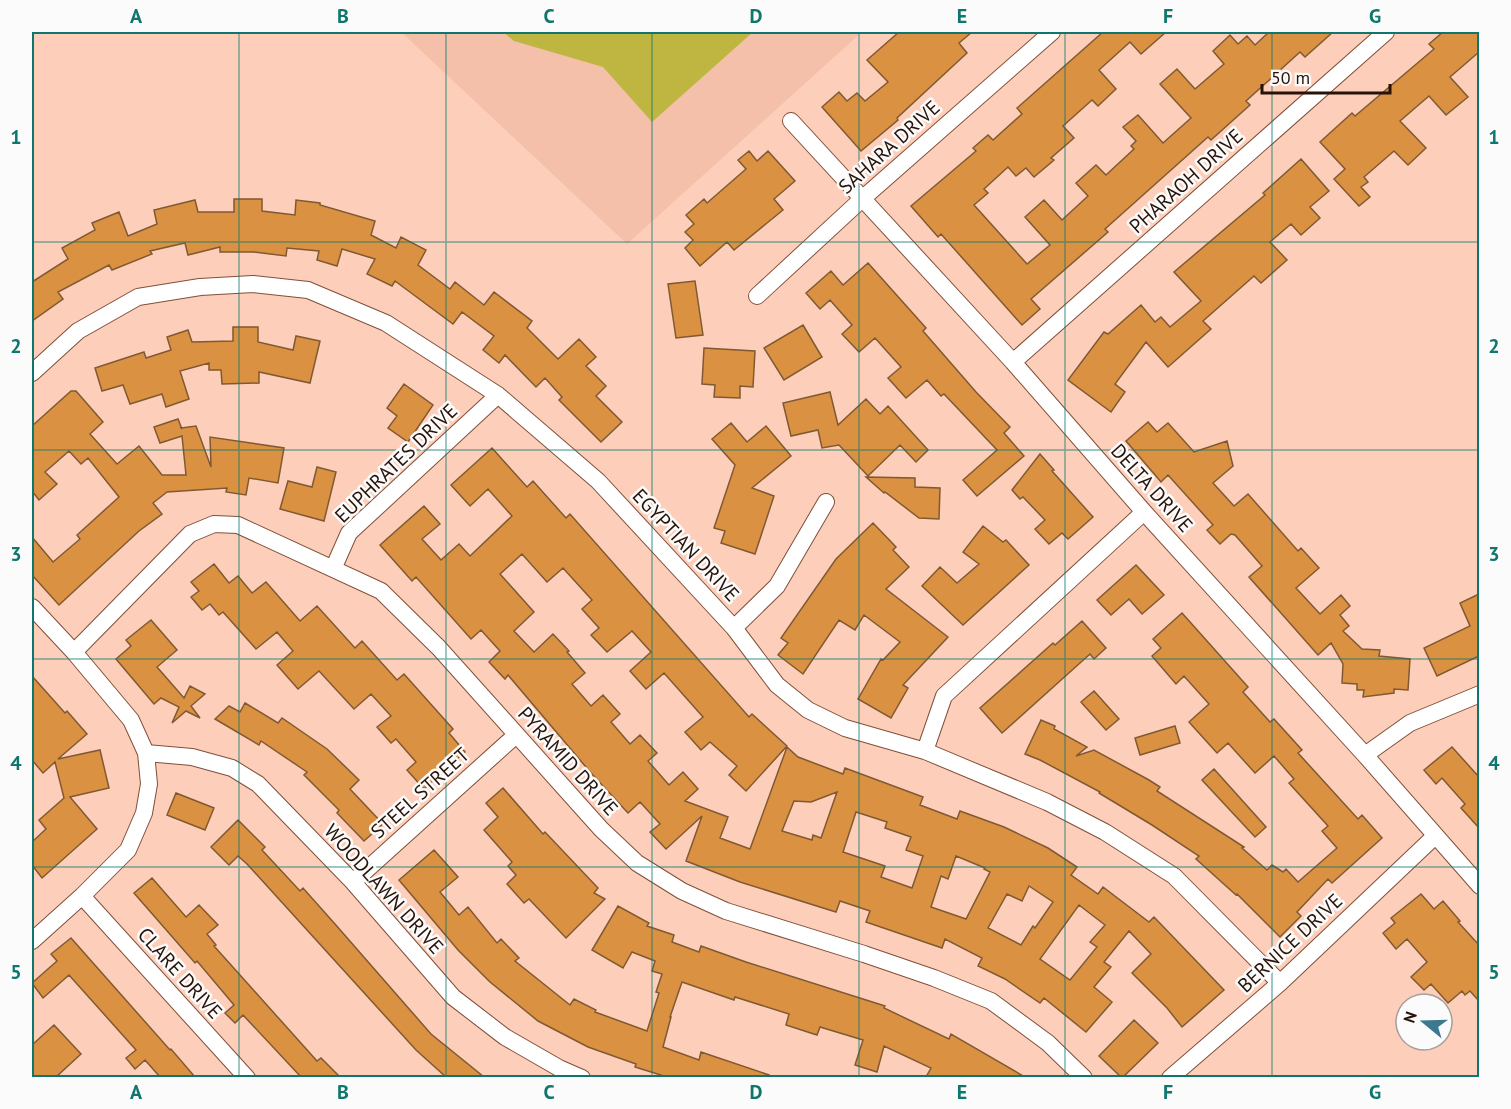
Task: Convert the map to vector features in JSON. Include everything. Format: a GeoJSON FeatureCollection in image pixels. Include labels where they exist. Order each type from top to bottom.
{"type":"FeatureCollection","features":[{"type":"Feature","properties":{"kind":"street","name":"SAHARA DRIVE"},"geometry":{"type":"LineString","coordinates":[[757,296],[861,199],[1052,32]]}},
{"type":"Feature","properties":{"kind":"street","name":"PHARAOH DRIVE"},"geometry":{"type":"LineString","coordinates":[[1014,362],[1386,32]]}},
{"type":"Feature","properties":{"kind":"street","name":"DELTA DRIVE"},"geometry":{"type":"LineString","coordinates":[[790,121],[1014,362],[1144,512],[1365,755],[1479,886]]}},
{"type":"Feature","properties":{"kind":"street","name":"EGYPTIAN DRIVE"},"geometry":{"type":"LineString","coordinates":[[32,373],[78,331],[138,297],[200,287],[253,284],[308,290],[386,323],[498,395],[598,481],[734,628],[777,685],[808,710],[845,728],[925,751],[1047,802],[1106,832],[1174,876],[1280,983]]}},
{"type":"Feature","properties":{"kind":"street","name":"EUPHRATES DRIVE"},"geometry":{"type":"LineString","coordinates":[[333,569],[349,533],[498,395]]}},
{"type":"Feature","properties":{"kind":"street"},"geometry":{"type":"LineString","coordinates":[[734,628],[777,586],[826,502]]}},
{"type":"Feature","properties":{"kind":"street"},"geometry":{"type":"LineString","coordinates":[[925,751],[944,696],[1144,512]]}},
{"type":"Feature","properties":{"kind":"street","name":"PYRAMID DRIVE"},"geometry":{"type":"LineString","coordinates":[[74,652],[190,534],[214,524],[238,525],[381,591],[439,648],[601,829],[637,863],[682,891],[726,911],[864,954],[990,1000],[1048,1043],[1084,1077]]}},
{"type":"Feature","properties":{"kind":"street"},"geometry":{"type":"LineString","coordinates":[[32,607],[74,652],[130,720],[146,753],[148,783],[144,813],[128,850],[32,941]]}},
{"type":"Feature","properties":{"kind":"street"},"geometry":{"type":"LineString","coordinates":[[1365,755],[1410,723],[1479,694]]}},
{"type":"Feature","properties":{"kind":"street","name":"STEEL STREET"},"geometry":{"type":"LineString","coordinates":[[352,882],[516,735]]}},
{"type":"Feature","properties":{"kind":"street","name":"WOODLAWN DRIVE"},"geometry":{"type":"LineString","coordinates":[[146,753],[192,757],[232,768],[258,784],[352,882],[453,997],[505,1036],[559,1068],[582,1077]]}},
{"type":"Feature","properties":{"kind":"street","name":"BERNICE DRIVE"},"geometry":{"type":"LineString","coordinates":[[1170,1077],[1280,983],[1434,837]]}},
{"type":"Feature","properties":{"kind":"street","name":"CLARE DRIVE"},"geometry":{"type":"LineString","coordinates":[[82,896],[247,1077]]}},
{"type":"Feature","properties":{"kind":"shaded area"},"geometry":{"type":"Polygon","coordinates":[[[401,32],[862,32],[627,244],[401,32]]]}},
{"type":"Feature","properties":{"kind":"shaded area"},"geometry":{"type":"Polygon","coordinates":[[[503,32],[753,32],[652,122],[603,67],[514,41],[503,32]]]}},
{"type":"Feature","properties":{"kind":"building"},"geometry":{"type":"Polygon","coordinates":[[[899,32],[972,32],[959,43],[967,53],[897,118],[898,120],[861,151],[822,107],[839,92],[847,101],[857,93],[865,101],[888,82],[867,60],[899,32]]]}},
{"type":"Feature","properties":{"kind":"building"},"geometry":{"type":"Polygon","coordinates":[[[1103,32],[1166,32],[1141,54],[1130,42],[1099,70],[1116,89],[1098,106],[1092,100],[1063,126],[1074,138],[1051,158],[1054,160],[1034,177],[1026,168],[1016,176],[1008,167],[984,189],[988,193],[974,205],[1027,264],[1050,245],[1025,217],[1044,200],[1062,220],[1088,196],[1076,183],[1096,165],[1106,175],[1134,149],[1131,146],[1136,141],[1123,127],[1138,115],[1163,143],[1191,118],[1160,84],[1177,69],[1195,89],[1224,64],[1213,51],[1230,35],[1238,44],[1247,36],[1255,45],[1269,32],[1333,32],[1305,57],[1300,52],[1246,101],[1250,105],[1211,140],[1208,137],[1105,229],[1108,232],[1031,299],[1040,309],[1022,325],[941,234],[938,237],[911,206],[976,151],[973,148],[988,135],[993,140],[1022,114],[1017,108],[1103,32]]]}},
{"type":"Feature","properties":{"kind":"building"},"geometry":{"type":"Polygon","coordinates":[[[1443,32],[1479,32],[1479,52],[1450,77],[1468,97],[1446,115],[1429,96],[1400,121],[1426,148],[1408,165],[1394,151],[1364,177],[1368,182],[1361,187],[1370,197],[1359,206],[1334,179],[1345,169],[1320,142],[1352,113],[1355,116],[1434,49],[1429,44],[1443,32]]]}},
{"type":"Feature","properties":{"kind":"building"},"geometry":{"type":"Polygon","coordinates":[[[749,151],[757,161],[768,151],[795,181],[774,199],[783,210],[734,250],[727,242],[700,266],[685,248],[693,240],[685,232],[694,224],[686,215],[704,199],[707,203],[746,169],[738,160],[749,151]]]}},
{"type":"Feature","properties":{"kind":"building"},"geometry":{"type":"Polygon","coordinates":[[[1301,159],[1329,191],[1310,207],[1320,218],[1301,235],[1291,224],[1270,242],[1287,260],[1261,283],[1254,276],[1203,321],[1211,329],[1168,367],[1146,342],[1115,384],[1125,392],[1111,412],[1068,380],[1104,332],[1108,334],[1141,305],[1155,322],[1161,317],[1170,327],[1201,301],[1174,272],[1265,195],[1263,193],[1301,159]]]}},
{"type":"Feature","properties":{"kind":"building"},"geometry":{"type":"Polygon","coordinates":[[[234,199],[262,199],[262,211],[295,215],[296,200],[320,203],[320,205],[375,221],[371,235],[396,248],[401,237],[426,250],[418,265],[450,289],[455,282],[484,305],[494,292],[532,321],[527,328],[558,359],[579,339],[596,357],[586,366],[606,386],[596,396],[622,422],[601,442],[559,400],[562,397],[545,378],[536,387],[505,355],[499,363],[483,350],[494,336],[462,312],[453,324],[395,281],[392,286],[367,274],[375,259],[342,249],[337,266],[317,260],[319,251],[287,248],[286,256],[254,252],[220,252],[220,247],[188,255],[185,243],[150,251],[152,254],[112,270],[109,265],[58,292],[63,299],[32,321],[32,282],[68,259],[62,248],[95,230],[92,223],[119,212],[128,236],[157,224],[154,210],[195,200],[198,212],[234,212],[234,199]]]}},
{"type":"Feature","properties":{"kind":"building"},"geometry":{"type":"Polygon","coordinates":[[[868,263],[926,328],[923,331],[1010,427],[1004,433],[1024,456],[977,496],[963,480],[997,450],[944,394],[941,396],[927,380],[906,398],[888,378],[901,367],[875,338],[859,352],[842,334],[852,325],[830,300],[820,309],[806,293],[831,271],[843,285],[868,263]]]}},
{"type":"Feature","properties":{"kind":"building"},"geometry":{"type":"Polygon","coordinates":[[[695,281],[703,335],[676,338],[668,284],[695,281]]]}},
{"type":"Feature","properties":{"kind":"building"},"geometry":{"type":"Polygon","coordinates":[[[803,325],[822,357],[784,380],[764,348],[803,325]]]}},
{"type":"Feature","properties":{"kind":"building"},"geometry":{"type":"Polygon","coordinates":[[[233,327],[258,327],[258,342],[293,350],[296,336],[320,341],[310,383],[259,372],[259,383],[222,384],[221,370],[209,370],[209,363],[180,371],[189,399],[166,407],[162,394],[130,404],[123,385],[102,391],[95,368],[144,352],[146,358],[171,350],[167,337],[188,330],[192,342],[233,341],[233,327]]]}},
{"type":"Feature","properties":{"kind":"building"},"geometry":{"type":"Polygon","coordinates":[[[704,348],[755,351],[753,387],[740,386],[740,398],[714,397],[715,385],[702,384],[704,348]]]}},
{"type":"Feature","properties":{"kind":"building"},"geometry":{"type":"Polygon","coordinates":[[[404,384],[433,405],[408,442],[388,428],[397,416],[387,408],[404,384]]]}},
{"type":"Feature","properties":{"kind":"building"},"geometry":{"type":"Polygon","coordinates":[[[71,391],[76,391],[103,422],[90,434],[117,464],[139,446],[162,475],[186,475],[182,436],[160,443],[154,427],[178,419],[182,428],[196,426],[211,467],[210,437],[284,448],[278,483],[249,478],[246,495],[226,492],[227,488],[167,492],[153,503],[162,514],[139,531],[59,605],[32,575],[32,537],[53,562],[80,539],[77,535],[119,497],[88,458],[81,464],[69,451],[45,472],[57,484],[39,500],[32,491],[32,426],[71,391]]]}},
{"type":"Feature","properties":{"kind":"building"},"geometry":{"type":"Polygon","coordinates":[[[830,392],[838,425],[866,399],[880,414],[888,406],[928,450],[916,462],[900,445],[868,476],[839,445],[822,448],[818,430],[791,436],[783,403],[830,392]]]}},
{"type":"Feature","properties":{"kind":"building"},"geometry":{"type":"Polygon","coordinates":[[[1148,422],[1157,432],[1168,423],[1194,452],[1227,441],[1233,466],[1213,483],[1234,506],[1248,494],[1298,551],[1301,548],[1319,568],[1296,588],[1320,614],[1341,595],[1350,606],[1340,615],[1349,626],[1343,631],[1362,649],[1380,650],[1379,656],[1410,659],[1408,690],[1394,689],[1394,693],[1363,697],[1364,690],[1357,690],[1357,684],[1342,683],[1343,664],[1331,643],[1318,655],[1249,577],[1262,566],[1235,535],[1231,534],[1220,544],[1207,530],[1213,525],[1168,475],[1161,482],[1126,441],[1148,422]]]}},
{"type":"Feature","properties":{"kind":"building"},"geometry":{"type":"Polygon","coordinates":[[[731,423],[747,442],[766,426],[791,456],[752,488],[774,496],[755,554],[721,543],[725,531],[714,528],[735,465],[712,439],[731,423]]]}},
{"type":"Feature","properties":{"kind":"building"},"geometry":{"type":"Polygon","coordinates":[[[492,448],[527,487],[533,481],[566,518],[570,514],[749,717],[752,714],[787,746],[746,791],[729,775],[737,766],[710,742],[701,750],[685,732],[703,717],[664,673],[646,689],[630,671],[651,652],[632,631],[607,652],[591,635],[599,628],[582,609],[592,600],[563,568],[547,582],[522,554],[500,574],[534,612],[514,631],[534,652],[553,634],[585,673],[572,684],[591,706],[603,695],[620,714],[611,722],[630,744],[640,735],[657,753],[648,761],[669,785],[683,772],[698,789],[685,801],[728,817],[720,838],[750,849],[787,747],[798,757],[843,774],[845,768],[923,797],[920,805],[957,819],[960,811],[1004,827],[1048,848],[1077,867],[1071,875],[1098,894],[1103,887],[1149,922],[1154,917],[1224,990],[1182,1027],[1167,1008],[1132,973],[1151,954],[1129,931],[1104,962],[1111,967],[1094,987],[1112,1002],[1086,1032],[1044,998],[1040,1003],[1005,979],[978,966],[982,958],[945,939],[942,948],[866,922],[870,911],[840,901],[836,912],[740,882],[686,861],[702,816],[666,849],[650,832],[660,824],[640,802],[628,813],[508,675],[505,679],[489,662],[500,651],[481,630],[471,639],[416,577],[412,581],[380,545],[424,506],[440,524],[422,539],[441,560],[459,544],[470,556],[512,516],[488,489],[470,506],[451,485],[492,448]],[[837,792],[811,802],[794,801],[782,831],[812,840],[813,835],[821,838],[837,792]],[[856,812],[843,852],[885,866],[881,877],[912,888],[923,856],[906,850],[911,837],[885,828],[887,822],[856,812]],[[956,856],[948,879],[941,876],[931,907],[966,919],[990,872],[956,856]],[[1029,886],[1022,901],[1007,894],[988,928],[1021,945],[1053,902],[1029,886]],[[1079,905],[1040,959],[1070,980],[1097,947],[1090,942],[1105,925],[1079,905]]]}},
{"type":"Feature","properties":{"kind":"building"},"geometry":{"type":"Polygon","coordinates":[[[1040,454],[1093,517],[1068,539],[1062,533],[1049,544],[1035,529],[1045,520],[1023,497],[1020,499],[1012,490],[1040,454]]]}},
{"type":"Feature","properties":{"kind":"building"},"geometry":{"type":"Polygon","coordinates":[[[317,467],[336,472],[324,521],[280,509],[288,481],[312,487],[317,467]]]}},
{"type":"Feature","properties":{"kind":"building"},"geometry":{"type":"Polygon","coordinates":[[[866,477],[915,478],[915,487],[940,488],[939,519],[919,518],[866,477]]]}},
{"type":"Feature","properties":{"kind":"building"},"geometry":{"type":"Polygon","coordinates":[[[873,523],[896,547],[893,550],[909,567],[886,589],[948,637],[903,685],[908,688],[891,718],[858,699],[881,659],[883,660],[900,642],[864,615],[855,630],[839,620],[803,674],[778,655],[788,643],[781,638],[836,559],[873,523]]]}},
{"type":"Feature","properties":{"kind":"building"},"geometry":{"type":"Polygon","coordinates":[[[983,526],[1003,542],[1006,540],[1029,565],[963,625],[922,586],[940,567],[957,583],[979,564],[963,552],[983,526]]]}},
{"type":"Feature","properties":{"kind":"building"},"geometry":{"type":"Polygon","coordinates":[[[214,564],[229,583],[238,576],[252,593],[266,582],[300,621],[317,606],[355,648],[362,641],[397,680],[404,674],[453,729],[449,733],[465,752],[424,789],[407,770],[416,762],[396,739],[391,743],[377,727],[391,716],[371,694],[354,709],[319,671],[298,689],[277,665],[293,651],[277,632],[256,649],[223,612],[219,615],[210,604],[202,610],[191,597],[199,591],[191,582],[214,564]]]}},
{"type":"Feature","properties":{"kind":"building"},"geometry":{"type":"Polygon","coordinates":[[[1136,565],[1164,595],[1142,614],[1129,599],[1111,615],[1097,600],[1136,565]]]}},
{"type":"Feature","properties":{"kind":"building"},"geometry":{"type":"Polygon","coordinates":[[[1479,594],[1479,656],[1437,676],[1424,648],[1470,626],[1460,603],[1479,594]]]}},
{"type":"Feature","properties":{"kind":"building"},"geometry":{"type":"Polygon","coordinates":[[[1182,613],[1248,687],[1243,692],[1270,722],[1274,719],[1302,750],[1298,753],[1358,819],[1362,815],[1382,838],[1332,883],[1328,879],[1297,912],[1301,916],[1280,937],[1237,894],[1196,859],[1199,856],[1100,792],[1025,754],[1041,720],[1055,726],[1054,729],[1087,747],[1076,756],[1094,750],[1149,780],[1160,787],[1157,791],[1244,847],[1242,848],[1267,870],[1272,865],[1283,872],[1286,869],[1298,882],[1337,848],[1322,831],[1328,826],[1289,783],[1294,779],[1274,756],[1255,773],[1228,743],[1217,753],[1189,722],[1209,704],[1184,676],[1176,684],[1152,656],[1161,648],[1153,639],[1182,613]]]}},
{"type":"Feature","properties":{"kind":"building"},"geometry":{"type":"Polygon","coordinates":[[[151,620],[177,650],[157,667],[184,698],[190,686],[205,694],[191,706],[200,718],[186,711],[172,723],[179,707],[161,698],[154,704],[116,659],[131,646],[126,640],[151,620]]]}},
{"type":"Feature","properties":{"kind":"building"},"geometry":{"type":"Polygon","coordinates":[[[1082,621],[1106,648],[1094,659],[1090,654],[1002,733],[980,708],[1053,643],[1055,645],[1082,621]]]}},
{"type":"Feature","properties":{"kind":"building"},"geometry":{"type":"Polygon","coordinates":[[[32,676],[87,734],[58,759],[100,750],[109,788],[70,797],[97,829],[42,878],[32,865],[32,842],[46,829],[39,820],[64,798],[55,762],[43,773],[32,760],[32,676]]]}},
{"type":"Feature","properties":{"kind":"building"},"geometry":{"type":"Polygon","coordinates":[[[1094,691],[1119,719],[1106,730],[1081,702],[1094,691]]]}},
{"type":"Feature","properties":{"kind":"building"},"geometry":{"type":"Polygon","coordinates":[[[245,703],[278,723],[282,718],[327,749],[359,780],[350,789],[383,824],[364,841],[337,813],[339,810],[304,775],[307,772],[261,741],[259,745],[215,719],[229,706],[240,712],[245,703]]]}},
{"type":"Feature","properties":{"kind":"building"},"geometry":{"type":"Polygon","coordinates":[[[1175,726],[1180,743],[1140,755],[1135,738],[1175,726]]]}},
{"type":"Feature","properties":{"kind":"building"},"geometry":{"type":"Polygon","coordinates":[[[1452,747],[1479,777],[1479,828],[1461,808],[1465,804],[1442,778],[1436,784],[1424,770],[1452,747]]]}},
{"type":"Feature","properties":{"kind":"building"},"geometry":{"type":"Polygon","coordinates":[[[1214,769],[1266,827],[1255,837],[1202,780],[1214,769]]]}},
{"type":"Feature","properties":{"kind":"building"},"geometry":{"type":"Polygon","coordinates":[[[503,788],[543,834],[545,832],[598,888],[594,893],[605,899],[566,938],[529,899],[524,903],[507,884],[516,875],[508,866],[512,862],[484,830],[498,817],[486,803],[503,788]]]}},
{"type":"Feature","properties":{"kind":"building"},"geometry":{"type":"Polygon","coordinates":[[[176,793],[214,808],[205,830],[167,815],[176,793]]]}},
{"type":"Feature","properties":{"kind":"building"},"geometry":{"type":"Polygon","coordinates":[[[238,820],[265,847],[262,850],[300,891],[303,888],[431,1034],[484,1077],[446,1077],[416,1050],[247,864],[238,856],[229,865],[211,847],[238,820]]]}},
{"type":"Feature","properties":{"kind":"building"},"geometry":{"type":"Polygon","coordinates":[[[434,850],[458,877],[440,892],[459,915],[468,907],[497,943],[501,939],[519,958],[515,961],[570,1005],[574,999],[596,1010],[595,1012],[647,1031],[659,993],[656,992],[662,974],[652,971],[655,961],[632,952],[623,968],[592,950],[618,906],[649,923],[647,926],[674,935],[672,942],[699,952],[701,946],[885,1006],[884,1008],[949,1039],[951,1034],[1025,1077],[926,1077],[931,1068],[884,1046],[877,1072],[855,1065],[863,1040],[820,1027],[817,1035],[786,1025],[789,1014],[735,997],[734,1000],[682,982],[663,1047],[699,1060],[701,1052],[769,1075],[768,1077],[667,1077],[635,1067],[636,1064],[588,1047],[538,1021],[490,982],[458,950],[399,880],[434,850]]]}},
{"type":"Feature","properties":{"kind":"building"},"geometry":{"type":"Polygon","coordinates":[[[152,878],[186,917],[199,905],[218,925],[207,934],[216,945],[214,946],[317,1061],[321,1058],[340,1077],[301,1077],[243,1015],[235,1023],[225,1013],[234,1005],[134,893],[152,878]]]}},
{"type":"Feature","properties":{"kind":"building"},"geometry":{"type":"Polygon","coordinates":[[[1421,894],[1434,909],[1443,901],[1479,945],[1479,1001],[1470,991],[1465,995],[1462,991],[1454,998],[1454,992],[1438,992],[1431,984],[1424,990],[1411,977],[1427,962],[1407,939],[1396,949],[1383,933],[1395,923],[1391,918],[1421,894]]]}},
{"type":"Feature","properties":{"kind":"building"},"geometry":{"type":"Polygon","coordinates":[[[71,938],[195,1077],[160,1077],[145,1060],[135,1069],[126,1058],[136,1050],[69,975],[43,998],[32,983],[57,961],[51,954],[71,938]]]}},
{"type":"Feature","properties":{"kind":"building"},"geometry":{"type":"Polygon","coordinates":[[[1134,1020],[1158,1043],[1121,1077],[1099,1056],[1134,1020]]]}},
{"type":"Feature","properties":{"kind":"building"},"geometry":{"type":"Polygon","coordinates":[[[54,1025],[81,1054],[56,1077],[32,1077],[32,1045],[54,1025]]]}}]}
